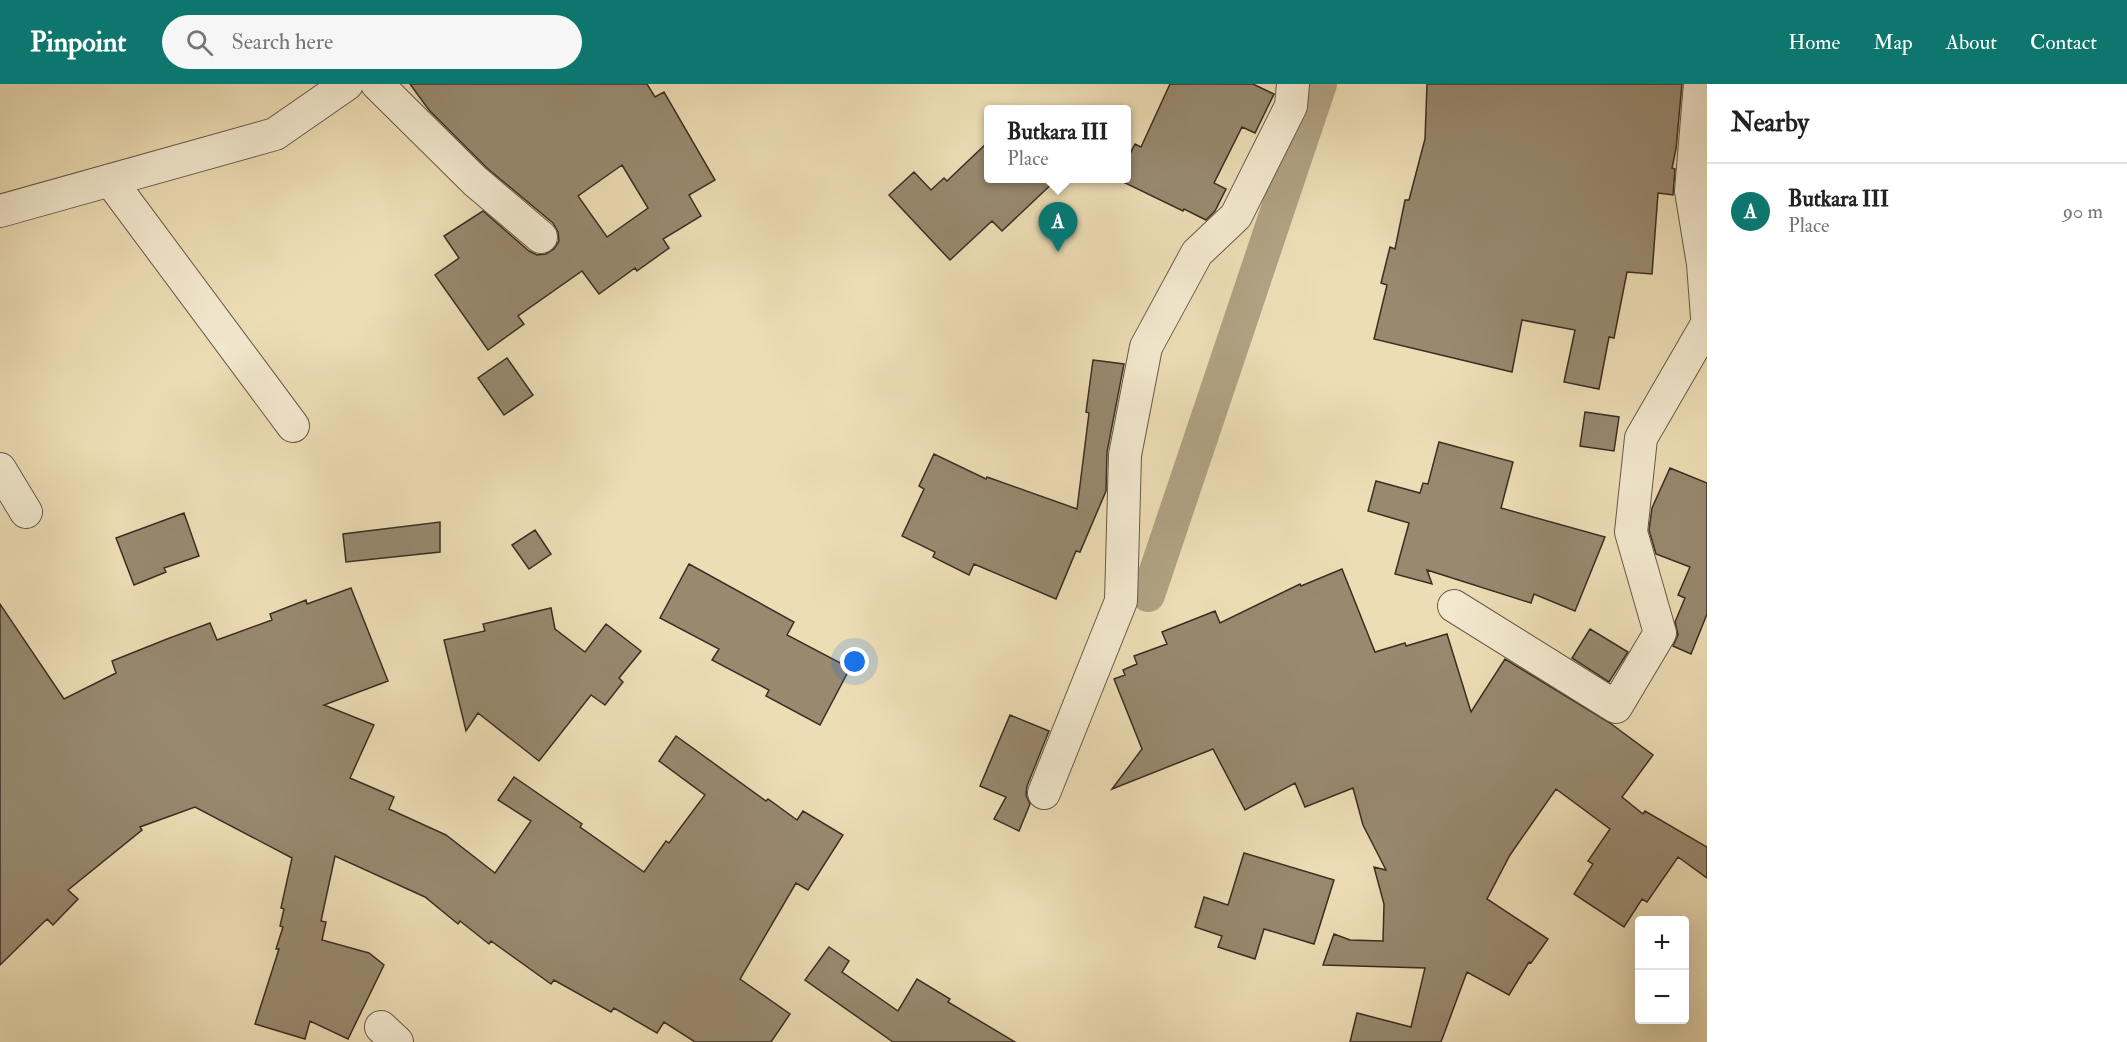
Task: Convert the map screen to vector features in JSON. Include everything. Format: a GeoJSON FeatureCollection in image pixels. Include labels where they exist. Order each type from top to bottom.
{"type":"FeatureCollection","features":[{"type":"Feature","properties":{"kind":"street"},"geometry":{"type":"LineString","coordinates":[[0,211],[275,134],[347,84]]}},
{"type":"Feature","properties":{"kind":"street"},"geometry":{"type":"LineString","coordinates":[[378,84],[475,182],[541,237]]}},
{"type":"Feature","properties":{"kind":"street"},"geometry":{"type":"LineString","coordinates":[[1044,793],[1121,601],[1125,455],[1146,347],[1197,253],[1236,216],[1291,106],[1293,84]]}},
{"type":"Feature","properties":{"kind":"street"},"geometry":{"type":"LineString","coordinates":[[1700,84],[1691,191],[1703,264],[1707,317]]}},
{"type":"Feature","properties":{"kind":"street"},"geometry":{"type":"LineString","coordinates":[[110,180],[293,426]]}},
{"type":"Feature","properties":{"kind":"street"},"geometry":{"type":"LineString","coordinates":[[1454,606],[1616,707],[1660,633],[1631,532],[1641,438],[1707,324]]}},
{"type":"Feature","properties":{"kind":"street"},"geometry":{"type":"LineString","coordinates":[[0,469],[26,512]]}},
{"type":"Feature","properties":{"kind":"building"},"geometry":{"type":"Polygon","coordinates":[[[410,84],[647,84],[655,97],[664,92],[715,180],[689,195],[701,216],[663,239],[669,248],[637,271],[635,268],[599,294],[582,271],[518,316],[524,324],[488,350],[435,275],[459,258],[444,236],[483,211],[529,251],[537,255],[546,254],[554,249],[559,241],[558,232],[553,223],[487,168],[429,110],[410,84]],[[622,165],[578,196],[607,237],[648,208],[622,165]]]}},
{"type":"Feature","properties":{"kind":"building"},"geometry":{"type":"Polygon","coordinates":[[[1170,84],[1253,84],[1274,94],[1255,133],[1242,127],[1214,183],[1226,189],[1215,211],[1206,220],[1125,183],[1131,183],[1131,152],[1135,144],[1141,147],[1170,84]]]}},
{"type":"Feature","properties":{"kind":"building"},"geometry":{"type":"Polygon","coordinates":[[[1427,84],[1682,84],[1672,168],[1675,169],[1673,195],[1658,193],[1652,274],[1627,272],[1614,338],[1609,337],[1599,389],[1564,382],[1575,330],[1522,320],[1512,372],[1374,339],[1387,285],[1381,283],[1390,247],[1395,249],[1405,200],[1409,200],[1425,139],[1427,84]]]}},
{"type":"Feature","properties":{"kind":"building"},"geometry":{"type":"Polygon","coordinates":[[[984,146],[984,183],[1053,183],[1002,231],[992,221],[950,260],[889,195],[914,172],[931,190],[944,178],[947,181],[984,146]]]}},
{"type":"Feature","properties":{"kind":"building"},"geometry":{"type":"Polygon","coordinates":[[[507,358],[533,395],[504,415],[478,378],[507,358]]]}},
{"type":"Feature","properties":{"kind":"building"},"geometry":{"type":"Polygon","coordinates":[[[1093,360],[1124,364],[1107,452],[1106,491],[1080,552],[1076,551],[1056,599],[974,564],[969,575],[933,557],[935,552],[902,536],[924,489],[919,486],[934,454],[986,479],[987,477],[1077,509],[1093,360]]]}},
{"type":"Feature","properties":{"kind":"building"},"geometry":{"type":"Polygon","coordinates":[[[1585,412],[1619,417],[1614,451],[1580,446],[1585,412]]]}},
{"type":"Feature","properties":{"kind":"building"},"geometry":{"type":"Polygon","coordinates":[[[1439,442],[1513,462],[1501,508],[1605,537],[1575,611],[1534,594],[1531,603],[1427,570],[1432,584],[1395,574],[1409,523],[1368,511],[1376,481],[1420,493],[1423,483],[1428,484],[1439,442]]]}},
{"type":"Feature","properties":{"kind":"building"},"geometry":{"type":"Polygon","coordinates":[[[1670,468],[1707,483],[1707,614],[1691,654],[1673,646],[1678,635],[1675,622],[1685,598],[1678,595],[1690,567],[1656,554],[1649,530],[1652,508],[1670,468]]]}},
{"type":"Feature","properties":{"kind":"building"},"geometry":{"type":"Polygon","coordinates":[[[184,513],[199,556],[164,568],[166,572],[134,585],[116,538],[184,513]]]}},
{"type":"Feature","properties":{"kind":"building"},"geometry":{"type":"Polygon","coordinates":[[[440,522],[440,552],[346,562],[343,534],[440,522]]]}},
{"type":"Feature","properties":{"kind":"building"},"geometry":{"type":"Polygon","coordinates":[[[535,530],[551,554],[529,569],[512,545],[535,530]]]}},
{"type":"Feature","properties":{"kind":"building"},"geometry":{"type":"Polygon","coordinates":[[[689,564],[794,622],[787,635],[850,668],[820,725],[766,696],[769,690],[712,660],[719,649],[660,618],[689,564]]]}},
{"type":"Feature","properties":{"kind":"building"},"geometry":{"type":"Polygon","coordinates":[[[1342,569],[1375,652],[1447,634],[1471,712],[1505,659],[1610,723],[1653,755],[1622,797],[1643,814],[1645,811],[1707,847],[1707,878],[1678,857],[1647,902],[1642,899],[1624,927],[1574,894],[1593,864],[1588,861],[1610,829],[1556,789],[1510,855],[1487,899],[1548,939],[1531,963],[1529,962],[1509,995],[1467,972],[1441,1042],[1350,1042],[1357,1013],[1411,1027],[1425,968],[1323,965],[1334,934],[1350,940],[1383,941],[1384,904],[1374,867],[1386,870],[1363,825],[1353,788],[1305,807],[1295,783],[1245,810],[1213,749],[1112,789],[1142,749],[1114,679],[1125,675],[1123,670],[1137,664],[1134,656],[1167,644],[1162,632],[1215,611],[1220,623],[1300,584],[1301,586],[1342,569]]]}},
{"type":"Feature","properties":{"kind":"building"},"geometry":{"type":"Polygon","coordinates":[[[351,588],[388,681],[324,705],[374,725],[350,778],[394,797],[389,809],[446,835],[495,873],[531,821],[498,800],[514,777],[582,824],[580,827],[644,872],[666,841],[669,843],[705,795],[659,761],[676,736],[766,801],[768,799],[797,820],[803,811],[843,835],[808,890],[796,883],[740,979],[790,1014],[771,1042],[695,1042],[664,1022],[657,1033],[614,1008],[611,1012],[554,980],[551,984],[491,941],[489,944],[460,921],[458,924],[425,897],[335,856],[321,921],[326,922],[322,940],[369,953],[384,965],[348,1039],[310,1021],[305,1039],[255,1024],[279,949],[276,949],[283,927],[280,926],[284,909],[281,908],[292,858],[195,807],[140,827],[142,830],[68,890],[78,899],[53,925],[47,919],[0,965],[0,604],[64,699],[116,673],[112,661],[167,639],[210,623],[217,640],[272,620],[270,614],[306,600],[307,604],[351,588]]]}},
{"type":"Feature","properties":{"kind":"building"},"geometry":{"type":"Polygon","coordinates":[[[551,608],[555,629],[585,652],[606,624],[641,651],[619,678],[623,682],[605,705],[591,695],[539,761],[478,713],[466,731],[444,640],[485,631],[483,624],[551,608]]]}},
{"type":"Feature","properties":{"kind":"building"},"geometry":{"type":"Polygon","coordinates":[[[1590,629],[1628,652],[1609,682],[1572,658],[1590,629]]]}},
{"type":"Feature","properties":{"kind":"building"},"geometry":{"type":"Polygon","coordinates":[[[1010,715],[1049,731],[1027,786],[1026,795],[1030,804],[1019,831],[994,819],[1006,797],[980,786],[1010,715]]]}},
{"type":"Feature","properties":{"kind":"building"},"geometry":{"type":"Polygon","coordinates":[[[1244,853],[1334,880],[1314,944],[1264,929],[1255,959],[1218,947],[1222,936],[1195,927],[1204,897],[1228,905],[1244,853]]]}},
{"type":"Feature","properties":{"kind":"building"},"geometry":{"type":"Polygon","coordinates":[[[829,947],[849,961],[842,972],[898,1011],[917,979],[950,999],[948,1002],[1015,1042],[893,1042],[805,980],[829,947]]]}},
{"type":"Feature","properties":{"kind":"waterway"},"geometry":{"type":"LineString","coordinates":[[1148,595],[1320,84]]}},
{"type":"Feature","properties":{"kind":"place","name":"Butkara III"},"geometry":{"type":"Point","coordinates":[1058,252]}}]}
